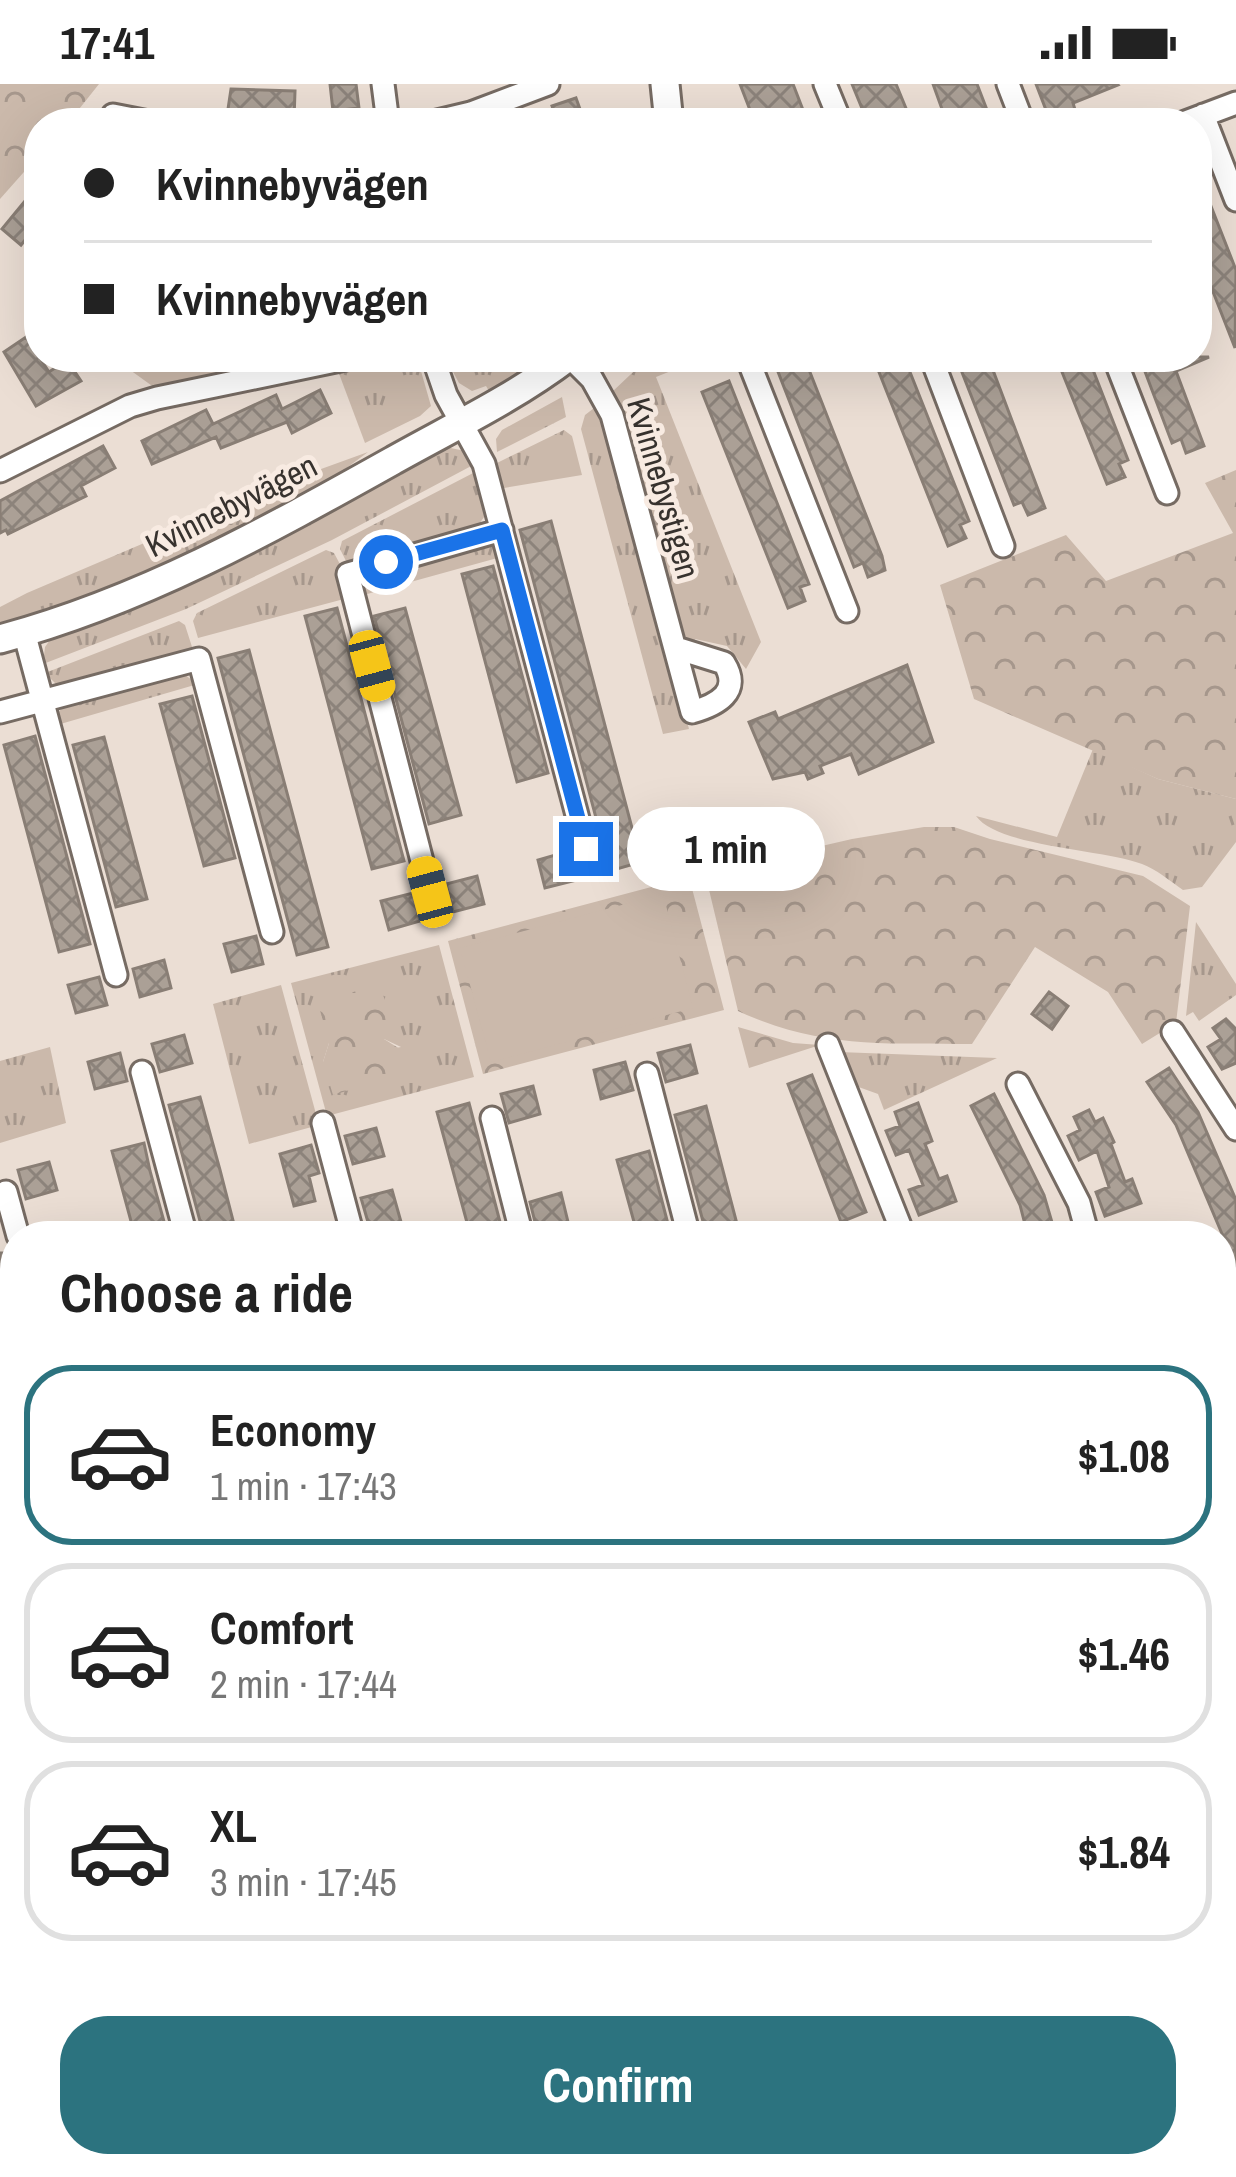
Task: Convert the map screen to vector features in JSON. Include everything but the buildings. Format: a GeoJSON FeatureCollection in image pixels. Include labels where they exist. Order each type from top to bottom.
{"type":"FeatureCollection","features":[{"type":"Feature","properties":{"kind":"street"},"geometry":{"type":"LineString","coordinates":[[484,108],[548,84]]}},
{"type":"Feature","properties":{"kind":"street"},"geometry":{"type":"LineString","coordinates":[[1212,155],[1236,200]]}},
{"type":"Feature","properties":{"kind":"street"},"geometry":{"type":"LineString","coordinates":[[0,471],[144,402],[285,372]]}},
{"type":"Feature","properties":{"kind":"street"},"geometry":{"type":"LineString","coordinates":[[438,372],[484,464],[586,849]]}},
{"type":"Feature","properties":{"kind":"street","name":"Kvinnebyvägen"},"geometry":{"type":"LineString","coordinates":[[116,975],[42,701],[12,635],[137,592],[259,537],[545,372]]}},
{"type":"Feature","properties":{"kind":"street","name":"Kvinnebystigen"},"geometry":{"type":"LineString","coordinates":[[585,372],[612,416],[676,648]]}},
{"type":"Feature","properties":{"kind":"street"},"geometry":{"type":"LineString","coordinates":[[753,372],[848,610]]}},
{"type":"Feature","properties":{"kind":"street"},"geometry":{"type":"LineString","coordinates":[[938,372],[1004,546]]}},
{"type":"Feature","properties":{"kind":"street"},"geometry":{"type":"LineString","coordinates":[[1120,372],[1167,493]]}},
{"type":"Feature","properties":{"kind":"street"},"geometry":{"type":"LineString","coordinates":[[430,892],[348,574],[502,530]]}},
{"type":"Feature","properties":{"kind":"street"},"geometry":{"type":"LineString","coordinates":[[0,712],[199,659],[272,932]]}},
{"type":"Feature","properties":{"kind":"street"},"geometry":{"type":"LineString","coordinates":[[1173,1032],[1236,1130]]}},
{"type":"Feature","properties":{"kind":"street"},"geometry":{"type":"LineString","coordinates":[[828,1045],[898,1221]]}},
{"type":"Feature","properties":{"kind":"street"},"geometry":{"type":"LineString","coordinates":[[142,1072],[182,1221]]}},
{"type":"Feature","properties":{"kind":"street"},"geometry":{"type":"LineString","coordinates":[[646,1074],[685,1221]]}},
{"type":"Feature","properties":{"kind":"street"},"geometry":{"type":"LineString","coordinates":[[1018,1084],[1084,1221]]}},
{"type":"Feature","properties":{"kind":"street"},"geometry":{"type":"LineString","coordinates":[[492,1118],[518,1221]]}},
{"type":"Feature","properties":{"kind":"street"},"geometry":{"type":"LineString","coordinates":[[323,1123],[349,1221]]}},
{"type":"Feature","properties":{"kind":"street"},"geometry":{"type":"LineString","coordinates":[[6,1192],[13,1221]]}},
{"type":"Feature","properties":{"kind":"green space"},"geometry":{"type":"Polygon","coordinates":[[[0,84],[99,84],[80,108],[24,108],[24,172],[0,199],[0,84]]]}},
{"type":"Feature","properties":{"kind":"green space"},"geometry":{"type":"Polygon","coordinates":[[[133,372],[242,372],[155,388],[133,372]]]}},
{"type":"Feature","properties":{"kind":"green space"},"geometry":{"type":"Polygon","coordinates":[[[338,372],[421,372],[431,406],[365,443],[338,372]]]}},
{"type":"Feature","properties":{"kind":"green space"},"geometry":{"type":"Polygon","coordinates":[[[453,372],[520,372],[489,391],[486,386],[472,391],[453,372]]]}},
{"type":"Feature","properties":{"kind":"green space"},"geometry":{"type":"Polygon","coordinates":[[[633,372],[668,372],[656,377],[761,642],[746,669],[727,646],[695,639],[693,645],[683,638],[612,392],[633,372]]]}},
{"type":"Feature","properties":{"kind":"green space"},"geometry":{"type":"Polygon","coordinates":[[[562,397],[566,417],[497,452],[496,439],[502,430],[562,397]]]}},
{"type":"Feature","properties":{"kind":"green space"},"geometry":{"type":"Polygon","coordinates":[[[598,405],[689,729],[663,734],[581,429],[585,415],[598,405]]]}},
{"type":"Feature","properties":{"kind":"green space"},"geometry":{"type":"Polygon","coordinates":[[[564,430],[572,436],[582,475],[498,489],[493,465],[564,430]]]}},
{"type":"Feature","properties":{"kind":"green space"},"geometry":{"type":"Polygon","coordinates":[[[446,447],[465,451],[475,464],[332,540],[186,609],[43,664],[45,647],[54,634],[446,447]]]}},
{"type":"Feature","properties":{"kind":"green space"},"geometry":{"type":"Polygon","coordinates":[[[368,452],[284,509],[193,556],[97,595],[0,626],[0,607],[27,593],[368,452]]]}},
{"type":"Feature","properties":{"kind":"green space"},"geometry":{"type":"Polygon","coordinates":[[[1236,470],[1236,799],[1158,779],[974,699],[940,585],[1066,535],[1106,581],[1233,533],[1205,483],[1236,470]]]}},
{"type":"Feature","properties":{"kind":"green space"},"geometry":{"type":"Polygon","coordinates":[[[477,471],[487,513],[474,531],[347,563],[340,549],[342,541],[477,471]]]}},
{"type":"Feature","properties":{"kind":"green space"},"geometry":{"type":"Polygon","coordinates":[[[488,544],[501,557],[360,596],[364,578],[488,544]]]}},
{"type":"Feature","properties":{"kind":"green space"},"geometry":{"type":"Polygon","coordinates":[[[326,550],[334,553],[342,568],[344,599],[198,638],[193,621],[197,613],[326,550]]]}},
{"type":"Feature","properties":{"kind":"green space"},"geometry":{"type":"Polygon","coordinates":[[[179,621],[185,625],[193,650],[183,655],[70,686],[57,685],[45,673],[179,621]]]}},
{"type":"Feature","properties":{"kind":"green space"},"geometry":{"type":"Polygon","coordinates":[[[182,673],[198,684],[57,725],[58,713],[66,703],[182,673]]]}},
{"type":"Feature","properties":{"kind":"green space"},"geometry":{"type":"Polygon","coordinates":[[[1093,749],[1158,779],[1236,799],[1236,842],[1202,887],[1183,890],[1142,864],[1028,841],[988,826],[976,816],[1057,837],[1093,749]]]}},
{"type":"Feature","properties":{"kind":"green space"},"geometry":{"type":"Polygon","coordinates":[[[924,827],[954,827],[1143,876],[1190,906],[1176,1023],[1142,1044],[1108,992],[1035,947],[972,1044],[825,1038],[738,1011],[705,873],[924,827]]]}},
{"type":"Feature","properties":{"kind":"green space"},"geometry":{"type":"Polygon","coordinates":[[[689,877],[724,1010],[483,1074],[448,941],[689,877]]]}},
{"type":"Feature","properties":{"kind":"green space"},"geometry":{"type":"Polygon","coordinates":[[[663,894],[693,1008],[491,1062],[460,948],[663,894]]]}},
{"type":"Feature","properties":{"kind":"green space"},"geometry":{"type":"Polygon","coordinates":[[[1196,922],[1236,984],[1236,995],[1199,1021],[1193,1012],[1186,1016],[1196,922]]]}},
{"type":"Feature","properties":{"kind":"green space"},"geometry":{"type":"Polygon","coordinates":[[[439,945],[474,1077],[327,1116],[291,983],[439,945]],[[384,1039],[329,1043],[323,1062],[401,1047],[384,1039]]]}},
{"type":"Feature","properties":{"kind":"green space"},"geometry":{"type":"Polygon","coordinates":[[[379,984],[390,1014],[384,1039],[408,1054],[408,1066],[390,1078],[333,1095],[323,1062],[329,1043],[318,1003],[379,984]]]}},
{"type":"Feature","properties":{"kind":"green space"},"geometry":{"type":"Polygon","coordinates":[[[281,985],[319,1125],[249,1144],[213,1004],[281,985]]]}},
{"type":"Feature","properties":{"kind":"green space"},"geometry":{"type":"Polygon","coordinates":[[[738,1027],[793,1043],[820,1045],[749,1068],[738,1027]]]}},
{"type":"Feature","properties":{"kind":"green space"},"geometry":{"type":"Polygon","coordinates":[[[50,1047],[66,1123],[0,1143],[0,1061],[50,1047]]]}},
{"type":"Feature","properties":{"kind":"green space"},"geometry":{"type":"Polygon","coordinates":[[[839,1052],[997,1058],[884,1110],[878,1094],[853,1085],[839,1052]]]}},
{"type":"Feature","properties":{"kind":"route"},"geometry":{"type":"LineString","coordinates":[[386,562],[502,530],[586,849]]}}]}
